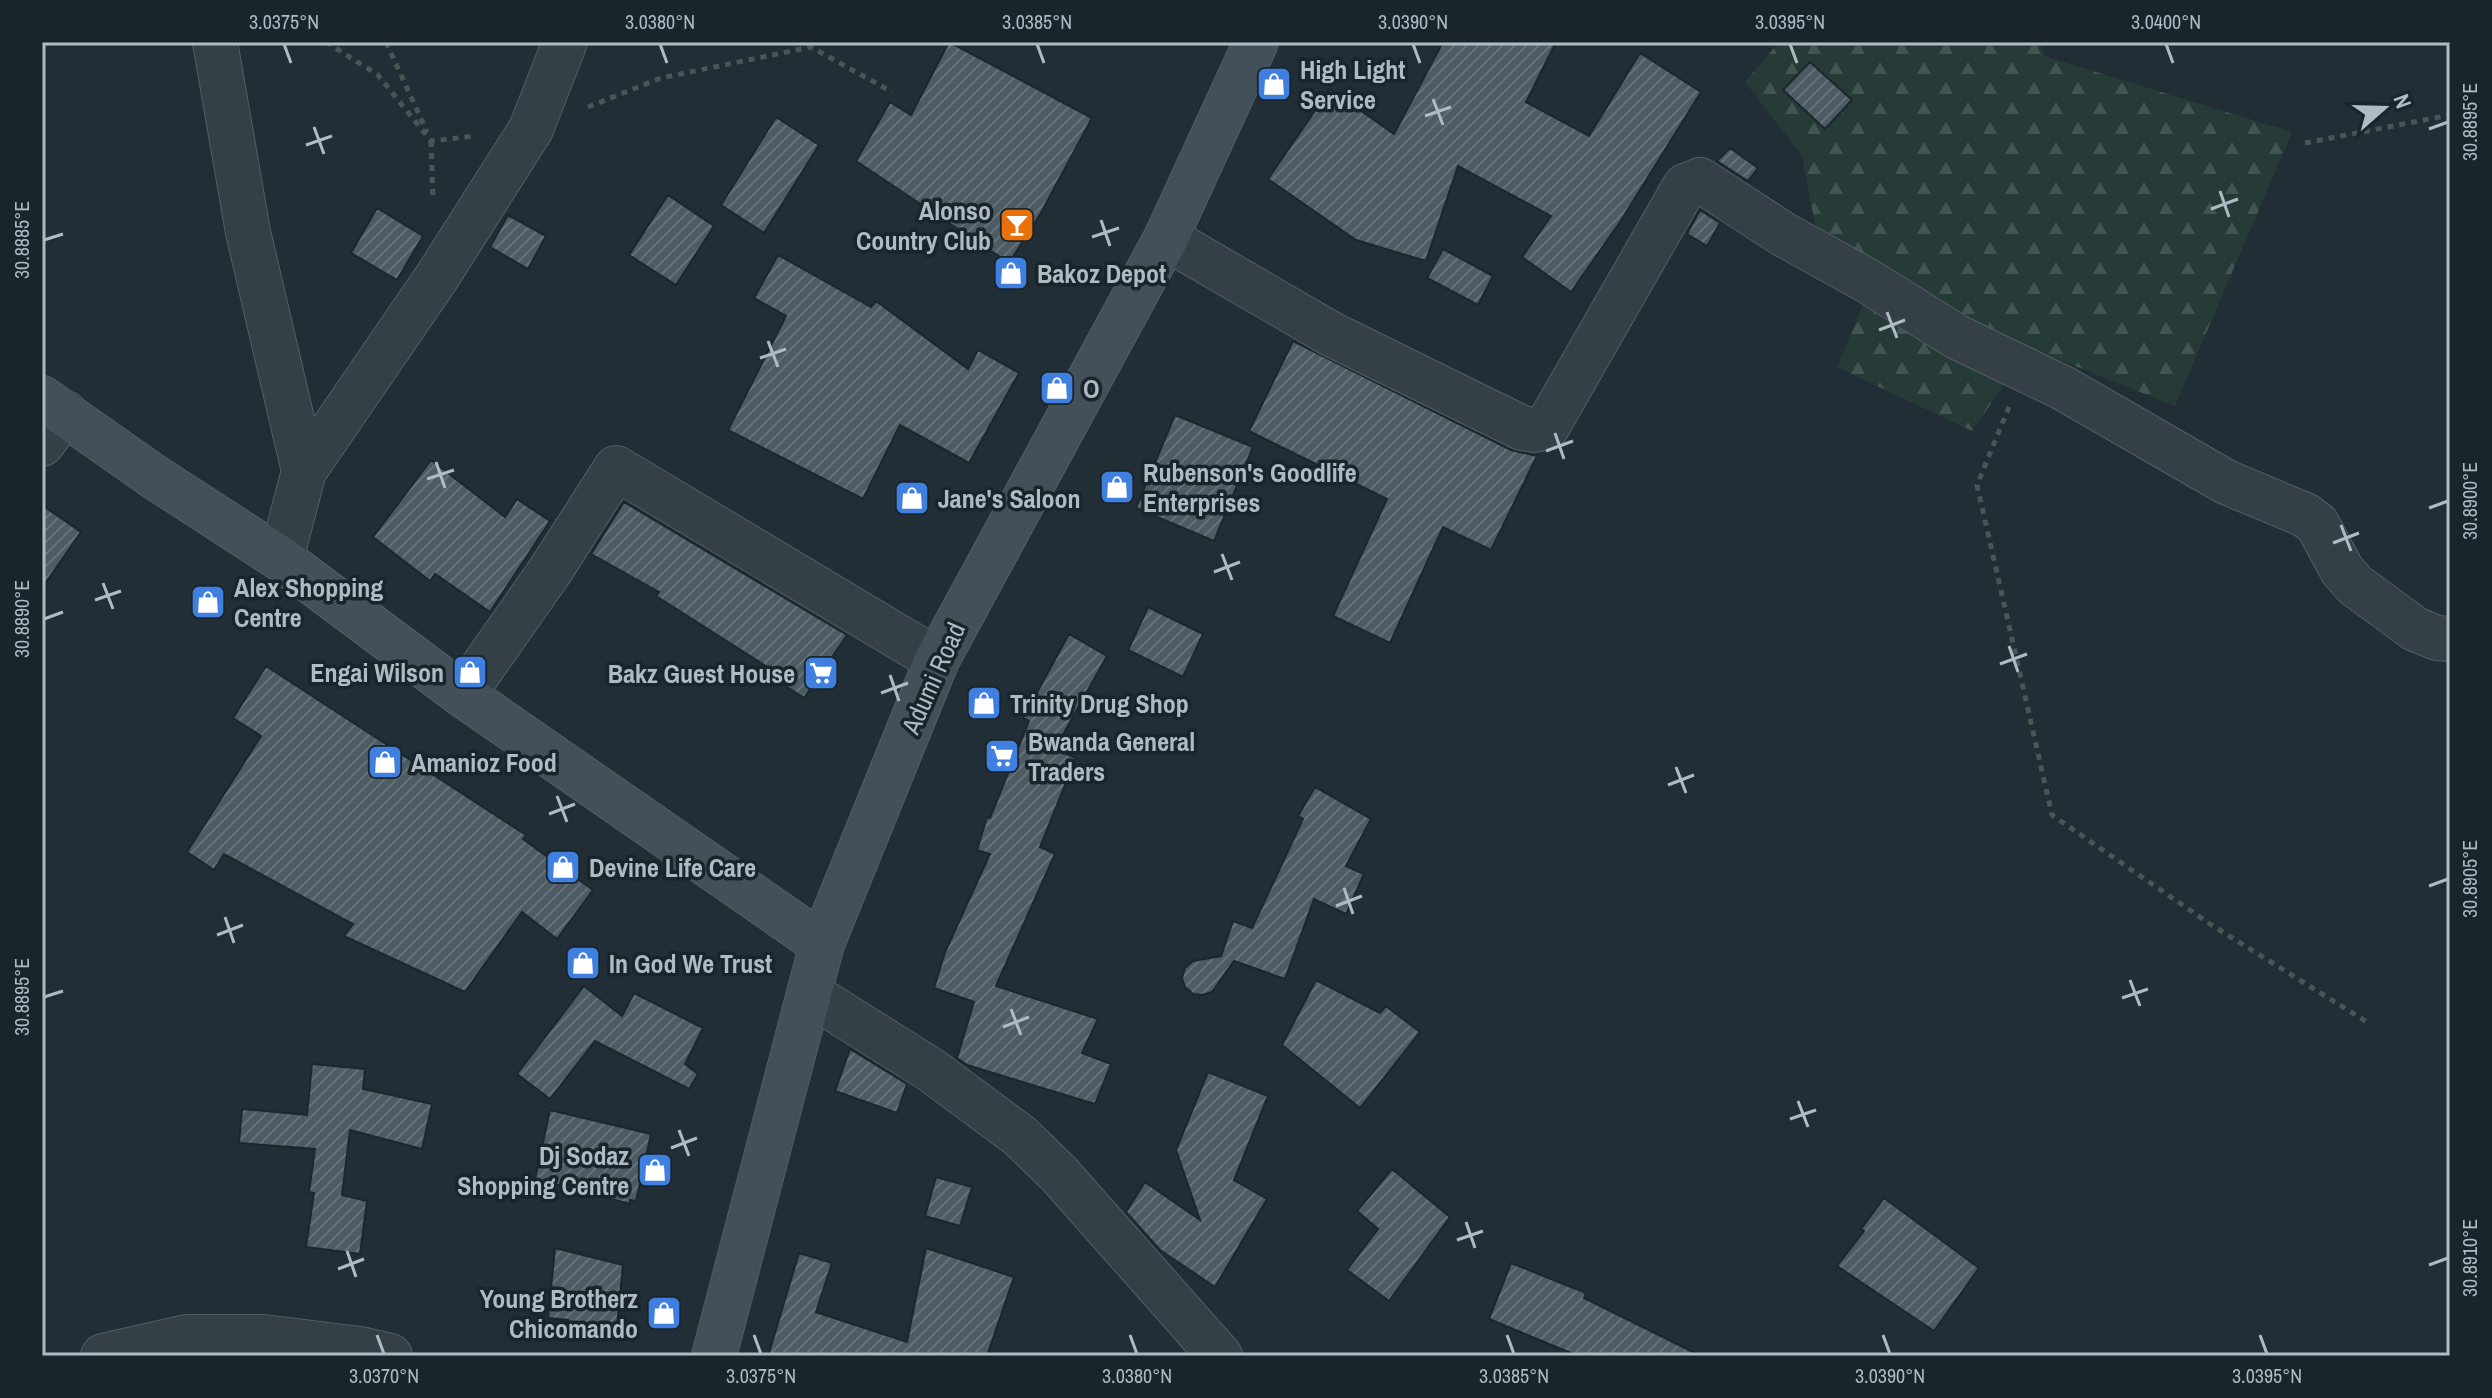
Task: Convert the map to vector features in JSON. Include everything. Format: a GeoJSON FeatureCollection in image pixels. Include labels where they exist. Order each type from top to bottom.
{"type":"FeatureCollection","features":[{"type":"Feature","properties":{"kind":"main road","name":"Adumi Road"},"geometry":{"type":"LineString","coordinates":[[714,1356],[822,944],[937,660],[1166,238],[1256,42]]}},
{"type":"Feature","properties":{"kind":"main road"},"geometry":{"type":"LineString","coordinates":[[50,418],[153,476],[281,559],[463,695],[822,944]]}},
{"type":"Feature","properties":{"kind":"street"},"geometry":{"type":"LineString","coordinates":[[215,42],[248,232],[304,471]]}},
{"type":"Feature","properties":{"kind":"street"},"geometry":{"type":"LineString","coordinates":[[281,559],[304,471],[437,277],[531,129],[565,42]]}},
{"type":"Feature","properties":{"kind":"street"},"geometry":{"type":"LineString","coordinates":[[1166,238],[1331,334],[1522,428],[1535,430],[1547,427],[1685,186],[1700,180],[1783,234],[1871,283],[1957,337],[2063,388],[2226,482],[2305,515],[2325,535],[2342,570],[2355,585],[2415,629],[2437,638],[2450,639]]}},
{"type":"Feature","properties":{"kind":"street"},"geometry":{"type":"LineString","coordinates":[[463,695],[550,571],[616,468],[937,660]]}},
{"type":"Feature","properties":{"kind":"street"},"geometry":{"type":"LineString","coordinates":[[810,994],[931,1070],[1020,1136],[1059,1174],[1220,1356]]}},
{"type":"Feature","properties":{"kind":"street"},"geometry":{"type":"LineString","coordinates":[[103,1356],[187,1337],[264,1337],[360,1349],[390,1356]]}},
{"type":"Feature","properties":{"kind":"path"},"geometry":{"type":"LineString","coordinates":[[326,42],[378,75],[431,141]]}},
{"type":"Feature","properties":{"kind":"path"},"geometry":{"type":"LineString","coordinates":[[386,42],[431,141],[433,202]]}},
{"type":"Feature","properties":{"kind":"path"},"geometry":{"type":"LineString","coordinates":[[431,141],[531,129],[661,78],[811,47],[892,92]]}},
{"type":"Feature","properties":{"kind":"path"},"geometry":{"type":"LineString","coordinates":[[2305,143],[2450,115]]}},
{"type":"Feature","properties":{"kind":"path"},"geometry":{"type":"LineString","coordinates":[[2024,369],[1977,485],[2052,815],[2210,924],[2367,1022]]}},
{"type":"Feature","properties":{"kind":"green space"},"geometry":{"type":"Polygon","coordinates":[[[1779,42],[2040,42],[2044,56],[2292,132],[2175,406],[2030,348],[1972,431],[1837,367],[1866,298],[1816,230],[1802,156],[1745,82],[1779,42]]]}},
{"type":"Feature","properties":{"kind":"building"},"geometry":{"type":"Polygon","coordinates":[[[949,42],[1092,118],[1041,213],[1009,263],[856,161],[890,102],[911,115],[949,42]]]}},
{"type":"Feature","properties":{"kind":"building"},"geometry":{"type":"Polygon","coordinates":[[[1443,42],[1556,42],[1526,102],[1589,136],[1640,53],[1701,92],[1620,222],[1571,292],[1522,257],[1551,216],[1458,166],[1426,261],[1356,240],[1268,179],[1330,89],[1394,134],[1443,42]]]}},
{"type":"Feature","properties":{"kind":"building"},"geometry":{"type":"Polygon","coordinates":[[[1810,62],[1852,100],[1825,129],[1783,90],[1810,62]]]}},
{"type":"Feature","properties":{"kind":"building"},"geometry":{"type":"Polygon","coordinates":[[[776,117],[819,145],[764,233],[721,205],[776,117]]]}},
{"type":"Feature","properties":{"kind":"building"},"geometry":{"type":"Polygon","coordinates":[[[1730,148],[1758,168],[1748,181],[1717,161],[1730,148]]]}},
{"type":"Feature","properties":{"kind":"building"},"geometry":{"type":"Polygon","coordinates":[[[668,195],[714,226],[676,285],[629,255],[668,195]]]}},
{"type":"Feature","properties":{"kind":"building"},"geometry":{"type":"Polygon","coordinates":[[[377,208],[423,236],[397,280],[351,253],[377,208]]]}},
{"type":"Feature","properties":{"kind":"building"},"geometry":{"type":"Polygon","coordinates":[[[1700,210],[1720,223],[1707,246],[1687,234],[1700,210]]]}},
{"type":"Feature","properties":{"kind":"building"},"geometry":{"type":"Polygon","coordinates":[[[508,215],[546,236],[528,269],[490,247],[508,215]]]}},
{"type":"Feature","properties":{"kind":"building"},"geometry":{"type":"Polygon","coordinates":[[[1443,249],[1493,276],[1478,305],[1427,278],[1443,249]]]}},
{"type":"Feature","properties":{"kind":"building"},"geometry":{"type":"Polygon","coordinates":[[[778,255],[871,307],[876,301],[968,369],[978,350],[1019,373],[969,463],[900,425],[863,499],[728,430],[786,316],[754,298],[778,255]]]}},
{"type":"Feature","properties":{"kind":"building"},"geometry":{"type":"Polygon","coordinates":[[[1293,341],[1511,450],[1537,456],[1491,550],[1443,527],[1390,643],[1333,616],[1387,499],[1249,431],[1293,341]]]}},
{"type":"Feature","properties":{"kind":"building"},"geometry":{"type":"Polygon","coordinates":[[[1175,415],[1253,447],[1214,541],[1136,508],[1175,415]]]}},
{"type":"Feature","properties":{"kind":"building"},"geometry":{"type":"Polygon","coordinates":[[[431,460],[505,517],[517,499],[550,521],[490,612],[435,574],[430,581],[373,537],[431,460]]]}},
{"type":"Feature","properties":{"kind":"building"},"geometry":{"type":"Polygon","coordinates":[[[624,502],[847,635],[804,698],[769,675],[772,670],[656,596],[659,592],[591,554],[624,502]]]}},
{"type":"Feature","properties":{"kind":"building"},"geometry":{"type":"Polygon","coordinates":[[[42,505],[81,532],[42,588],[42,505]]]}},
{"type":"Feature","properties":{"kind":"building"},"geometry":{"type":"Polygon","coordinates":[[[1148,607],[1203,634],[1183,677],[1128,650],[1148,607]]]}},
{"type":"Feature","properties":{"kind":"building"},"geometry":{"type":"Polygon","coordinates":[[[1069,634],[1107,656],[1055,749],[1076,758],[1040,847],[1055,854],[996,986],[1098,1019],[1082,1053],[1111,1064],[1095,1104],[967,1065],[957,1058],[974,1002],[934,988],[945,952],[990,854],[977,850],[987,817],[990,818],[1029,721],[1023,718],[1069,634]]]}},
{"type":"Feature","properties":{"kind":"building"},"geometry":{"type":"Polygon","coordinates":[[[266,666],[526,835],[523,839],[593,890],[557,939],[522,912],[465,992],[344,936],[353,924],[224,854],[214,870],[187,852],[261,736],[233,718],[266,666]]]}},
{"type":"Feature","properties":{"kind":"building"},"geometry":{"type":"Polygon","coordinates":[[[1315,787],[1371,819],[1346,866],[1364,874],[1346,914],[1314,899],[1285,979],[1234,961],[1212,992],[1193,994],[1185,987],[1182,978],[1185,968],[1193,961],[1221,956],[1233,921],[1252,928],[1303,819],[1298,816],[1315,787]]]}},
{"type":"Feature","properties":{"kind":"building"},"geometry":{"type":"Polygon","coordinates":[[[1316,980],[1380,1013],[1386,1006],[1420,1032],[1360,1108],[1282,1045],[1316,980]]]}},
{"type":"Feature","properties":{"kind":"building"},"geometry":{"type":"Polygon","coordinates":[[[584,986],[622,1016],[634,993],[703,1028],[685,1064],[698,1074],[689,1089],[595,1041],[550,1099],[517,1074],[584,986]]]}},
{"type":"Feature","properties":{"kind":"building"},"geometry":{"type":"Polygon","coordinates":[[[850,1049],[907,1084],[897,1113],[835,1091],[850,1049]]]}},
{"type":"Feature","properties":{"kind":"building"},"geometry":{"type":"Polygon","coordinates":[[[312,1064],[365,1069],[363,1089],[432,1104],[422,1149],[350,1130],[342,1195],[367,1201],[360,1254],[306,1247],[314,1193],[309,1192],[315,1149],[239,1143],[242,1109],[307,1115],[312,1064]]]}},
{"type":"Feature","properties":{"kind":"building"},"geometry":{"type":"Polygon","coordinates":[[[1208,1072],[1268,1096],[1234,1180],[1267,1199],[1215,1287],[1160,1250],[1126,1212],[1145,1182],[1200,1220],[1176,1150],[1208,1072]]]}},
{"type":"Feature","properties":{"kind":"building"},"geometry":{"type":"Polygon","coordinates":[[[550,1110],[651,1134],[636,1201],[630,1200],[630,1204],[535,1179],[550,1110]]]}},
{"type":"Feature","properties":{"kind":"building"},"geometry":{"type":"Polygon","coordinates":[[[1392,1169],[1450,1217],[1389,1301],[1347,1270],[1378,1229],[1357,1211],[1392,1169]]]}},
{"type":"Feature","properties":{"kind":"building"},"geometry":{"type":"Polygon","coordinates":[[[936,1177],[972,1187],[960,1226],[925,1216],[936,1177]]]}},
{"type":"Feature","properties":{"kind":"building"},"geometry":{"type":"Polygon","coordinates":[[[1884,1198],[1979,1268],[1934,1331],[1837,1266],[1884,1198]]]}},
{"type":"Feature","properties":{"kind":"building"},"geometry":{"type":"Polygon","coordinates":[[[555,1248],[623,1265],[617,1326],[603,1324],[601,1340],[567,1336],[568,1320],[548,1318],[555,1248]]]}},
{"type":"Feature","properties":{"kind":"building"},"geometry":{"type":"Polygon","coordinates":[[[926,1248],[1014,1277],[987,1356],[768,1356],[799,1253],[832,1263],[816,1312],[907,1342],[926,1248]]]}},
{"type":"Feature","properties":{"kind":"building"},"geometry":{"type":"Polygon","coordinates":[[[1511,1263],[1586,1293],[1584,1298],[1701,1356],[1578,1356],[1489,1319],[1511,1263]]]}},
{"type":"Feature","properties":{"kind":"place","name":"High Light Service"},"geometry":{"type":"Point","coordinates":[1274,84]}},
{"type":"Feature","properties":{"kind":"place","name":"Alonso Country Club"},"geometry":{"type":"Point","coordinates":[1017,225]}},
{"type":"Feature","properties":{"kind":"place","name":"Bakoz Depot"},"geometry":{"type":"Point","coordinates":[1011,273]}},
{"type":"Feature","properties":{"kind":"place","name":"O"},"geometry":{"type":"Point","coordinates":[1057,388]}},
{"type":"Feature","properties":{"kind":"place","name":"Rubenson's Goodlife Enterprises"},"geometry":{"type":"Point","coordinates":[1117,487]}},
{"type":"Feature","properties":{"kind":"place","name":"Jane's Saloon"},"geometry":{"type":"Point","coordinates":[912,498]}},
{"type":"Feature","properties":{"kind":"place","name":"Alex Shopping Centre"},"geometry":{"type":"Point","coordinates":[208,602]}},
{"type":"Feature","properties":{"kind":"place","name":"Engai Wilson"},"geometry":{"type":"Point","coordinates":[470,672]}},
{"type":"Feature","properties":{"kind":"place","name":"Bakz Guest House"},"geometry":{"type":"Point","coordinates":[821,673]}},
{"type":"Feature","properties":{"kind":"place","name":"Trinity Drug Shop"},"geometry":{"type":"Point","coordinates":[984,703]}},
{"type":"Feature","properties":{"kind":"place","name":"Bwanda General Traders"},"geometry":{"type":"Point","coordinates":[1002,756]}},
{"type":"Feature","properties":{"kind":"place","name":"Amanioz Food"},"geometry":{"type":"Point","coordinates":[385,762]}},
{"type":"Feature","properties":{"kind":"place","name":"Devine Life Care"},"geometry":{"type":"Point","coordinates":[563,867]}},
{"type":"Feature","properties":{"kind":"place","name":"In God We Trust"},"geometry":{"type":"Point","coordinates":[583,963]}},
{"type":"Feature","properties":{"kind":"place","name":"Dj Sodaz Shopping Centre"},"geometry":{"type":"Point","coordinates":[655,1170]}},
{"type":"Feature","properties":{"kind":"place","name":"Young Brotherz Chicomando"},"geometry":{"type":"Point","coordinates":[664,1313]}}]}
